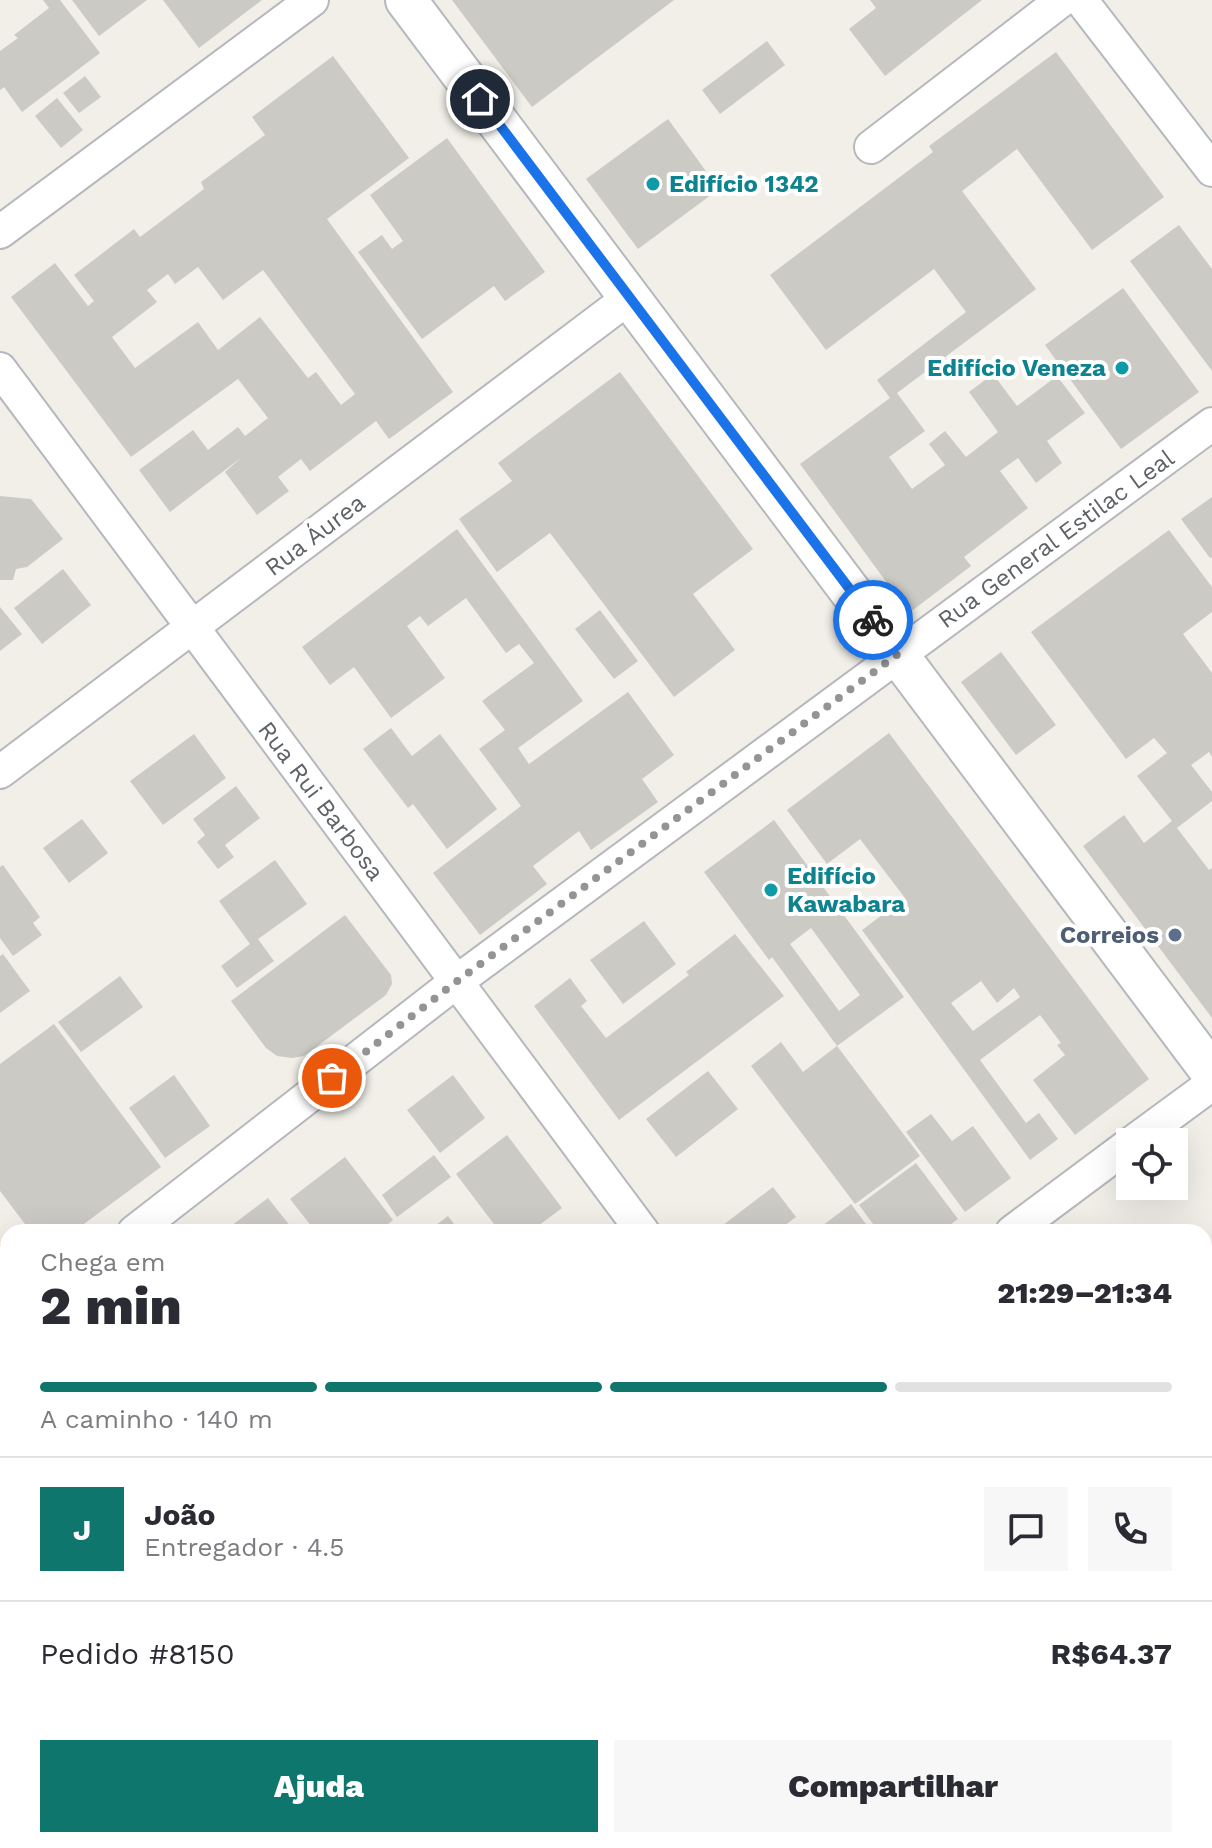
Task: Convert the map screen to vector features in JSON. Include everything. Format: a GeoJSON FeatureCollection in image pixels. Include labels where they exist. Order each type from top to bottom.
{"type":"FeatureCollection","features":[{"type":"Feature","properties":{"kind":"street"},"geometry":{"type":"LineString","coordinates":[[0,232],[312,0]]}},
{"type":"Feature","properties":{"kind":"street"},"geometry":{"type":"LineString","coordinates":[[406,0],[1212,1073]]}},
{"type":"Feature","properties":{"kind":"street"},"geometry":{"type":"LineString","coordinates":[[871,147],[1062,0]]}},
{"type":"Feature","properties":{"kind":"street"},"geometry":{"type":"LineString","coordinates":[[1081,0],[1212,170]]}},
{"type":"Feature","properties":{"kind":"street","name":"Rua Áurea"},"geometry":{"type":"LineString","coordinates":[[0,772],[630,297]]}},
{"type":"Feature","properties":{"kind":"street","name":"Rua Rui Barbosa"},"geometry":{"type":"LineString","coordinates":[[0,369],[637,1224]]}},
{"type":"Feature","properties":{"kind":"street","name":"Rua General Estilac Leal"},"geometry":{"type":"LineString","coordinates":[[144,1224],[456,982],[1212,424]]}},
{"type":"Feature","properties":{"kind":"street"},"geometry":{"type":"LineString","coordinates":[[1152,1128],[1212,1084]]}},
{"type":"Feature","properties":{"kind":"street"},"geometry":{"type":"LineString","coordinates":[[1023,1224],[1116,1155]]}},
{"type":"Feature","properties":{"kind":"building"},"geometry":{"type":"Polygon","coordinates":[[[43,0],[60,0],[100,53],[22,112],[4,87],[0,90],[0,51],[18,38],[14,35],[49,8],[43,0]]]}},
{"type":"Feature","properties":{"kind":"building"},"geometry":{"type":"Polygon","coordinates":[[[72,0],[147,0],[99,36],[72,0]]]}},
{"type":"Feature","properties":{"kind":"building"},"geometry":{"type":"Polygon","coordinates":[[[163,0],[262,0],[199,48],[163,0]]]}},
{"type":"Feature","properties":{"kind":"building"},"geometry":{"type":"Polygon","coordinates":[[[452,0],[674,0],[532,107],[452,0]]]}},
{"type":"Feature","properties":{"kind":"building"},"geometry":{"type":"Polygon","coordinates":[[[870,0],[982,0],[885,76],[849,29],[876,8],[870,0]]]}},
{"type":"Feature","properties":{"kind":"building"},"geometry":{"type":"Polygon","coordinates":[[[767,41],[785,65],[720,114],[702,90],[767,41]]]}},
{"type":"Feature","properties":{"kind":"building"},"geometry":{"type":"Polygon","coordinates":[[[1056,52],[1164,197],[1092,250],[1017,149],[962,191],[1036,289],[897,393],[925,431],[889,457],[912,489],[945,465],[929,444],[945,431],[966,457],[998,432],[969,392],[993,374],[1017,406],[1057,376],[1085,413],[1047,441],[1062,463],[1036,483],[1018,458],[1000,471],[1028,508],[964,557],[971,566],[909,613],[800,464],[890,398],[877,380],[966,312],[934,269],[826,350],[770,275],[933,152],[929,146],[1056,52]]]}},
{"type":"Feature","properties":{"kind":"building"},"geometry":{"type":"Polygon","coordinates":[[[333,56],[409,158],[327,219],[453,392],[389,439],[376,421],[310,471],[301,459],[278,477],[289,491],[257,515],[225,472],[242,457],[170,512],[139,470],[193,430],[208,450],[238,427],[245,436],[268,418],[238,379],[131,457],[11,297],[55,263],[88,306],[94,301],[74,275],[134,229],[140,237],[204,189],[201,182],[265,135],[252,117],[333,56]],[[198,267],[175,284],[168,274],[147,290],[157,302],[112,337],[135,368],[198,322],[218,350],[260,317],[308,378],[316,372],[341,405],[355,394],[263,270],[223,300],[198,267]]]}},
{"type":"Feature","properties":{"kind":"building"},"geometry":{"type":"Polygon","coordinates":[[[85,76],[101,97],[79,113],[63,93],[85,76]]]}},
{"type":"Feature","properties":{"kind":"building"},"geometry":{"type":"Polygon","coordinates":[[[57,98],[83,130],[61,148],[35,116],[57,98]]]}},
{"type":"Feature","properties":{"kind":"building","name":"Edifício 1342"},"geometry":{"type":"Polygon","coordinates":[[[668,119],[719,189],[638,249],[586,179],[668,119]]]}},
{"type":"Feature","properties":{"kind":"building"},"geometry":{"type":"Polygon","coordinates":[[[447,138],[545,272],[505,301],[494,286],[422,339],[358,252],[382,235],[392,249],[403,241],[370,195],[447,138]]]}},
{"type":"Feature","properties":{"kind":"building"},"geometry":{"type":"Polygon","coordinates":[[[1179,225],[1212,269],[1212,371],[1130,261],[1179,225]]]}},
{"type":"Feature","properties":{"kind":"building","name":"Edifício Veneza"},"geometry":{"type":"Polygon","coordinates":[[[1123,288],[1199,392],[1121,449],[1045,345],[1123,288]]]}},
{"type":"Feature","properties":{"kind":"building"},"geometry":{"type":"Polygon","coordinates":[[[620,372],[753,549],[693,594],[735,650],[674,697],[550,533],[497,572],[459,519],[512,481],[498,463],[620,372]]]}},
{"type":"Feature","properties":{"kind":"building"},"geometry":{"type":"Polygon","coordinates":[[[0,496],[31,499],[63,539],[27,567],[16,569],[13,580],[0,580],[0,496]]]}},
{"type":"Feature","properties":{"kind":"building"},"geometry":{"type":"Polygon","coordinates":[[[1212,497],[1212,557],[1210,558],[1181,519],[1212,497]]]}},
{"type":"Feature","properties":{"kind":"building"},"geometry":{"type":"Polygon","coordinates":[[[457,529],[583,701],[518,748],[529,764],[628,692],[674,755],[642,779],[658,802],[591,850],[579,831],[533,866],[547,884],[480,935],[433,873],[521,806],[479,749],[505,730],[482,701],[534,663],[519,644],[506,653],[466,598],[428,626],[420,616],[407,626],[445,678],[391,718],[354,667],[330,685],[302,647],[457,529]]]}},
{"type":"Feature","properties":{"kind":"building"},"geometry":{"type":"Polygon","coordinates":[[[1169,530],[1212,587],[1212,612],[1183,634],[1212,673],[1212,757],[1209,752],[1191,765],[1212,792],[1212,801],[1177,828],[1209,870],[1212,868],[1212,1018],[1083,846],[1124,815],[1144,843],[1172,821],[1137,776],[1167,753],[1154,738],[1126,759],[1031,632],[1169,530]]]}},
{"type":"Feature","properties":{"kind":"building"},"geometry":{"type":"Polygon","coordinates":[[[63,569],[91,605],[42,644],[14,608],[63,569]]]}},
{"type":"Feature","properties":{"kind":"building"},"geometry":{"type":"Polygon","coordinates":[[[0,607],[22,634],[0,651],[0,607]]]}},
{"type":"Feature","properties":{"kind":"building"},"geometry":{"type":"Polygon","coordinates":[[[600,610],[638,661],[614,679],[575,629],[600,610]]]}},
{"type":"Feature","properties":{"kind":"building"},"geometry":{"type":"Polygon","coordinates":[[[1001,652],[1056,725],[1016,755],[961,682],[1001,652]]]}},
{"type":"Feature","properties":{"kind":"building"},"geometry":{"type":"Polygon","coordinates":[[[391,728],[412,756],[440,734],[497,809],[447,849],[413,804],[408,808],[363,749],[391,728]]]}},
{"type":"Feature","properties":{"kind":"building"},"geometry":{"type":"Polygon","coordinates":[[[889,733],[1149,1079],[1075,1135],[1033,1080],[1065,1055],[1057,1045],[1061,1043],[1040,1015],[980,1060],[1026,1123],[1039,1113],[1058,1139],[1030,1160],[862,930],[905,898],[860,839],[827,864],[787,810],[889,733]],[[981,981],[951,1003],[973,1031],[1020,997],[1014,988],[997,1003],[981,981]]]}},
{"type":"Feature","properties":{"kind":"building"},"geometry":{"type":"Polygon","coordinates":[[[194,734],[226,778],[163,825],[130,781],[194,734]]]}},
{"type":"Feature","properties":{"kind":"building"},"geometry":{"type":"Polygon","coordinates":[[[236,786],[260,818],[225,845],[234,857],[218,869],[197,842],[205,835],[193,819],[236,786]]]}},
{"type":"Feature","properties":{"kind":"building"},"geometry":{"type":"Polygon","coordinates":[[[82,819],[108,853],[69,883],[43,848],[82,819]]]}},
{"type":"Feature","properties":{"kind":"building"},"geometry":{"type":"Polygon","coordinates":[[[774,820],[904,997],[837,1046],[772,957],[769,960],[704,872],[774,820]],[[811,928],[790,944],[839,1011],[860,995],[811,928]]]}},
{"type":"Feature","properties":{"kind":"building"},"geometry":{"type":"Polygon","coordinates":[[[275,860],[307,904],[258,939],[274,961],[237,988],[221,966],[250,944],[219,901],[275,860]]]}},
{"type":"Feature","properties":{"kind":"building"},"geometry":{"type":"Polygon","coordinates":[[[3,865],[40,917],[33,923],[42,935],[13,956],[0,938],[0,867],[3,865]]]}},
{"type":"Feature","properties":{"kind":"building"},"geometry":{"type":"Polygon","coordinates":[[[345,915],[391,975],[392,984],[386,995],[304,1056],[277,1056],[266,1048],[231,1001],[345,915]]]}},
{"type":"Feature","properties":{"kind":"building"},"geometry":{"type":"Polygon","coordinates":[[[644,921],[676,964],[623,1004],[590,960],[644,921]]]}},
{"type":"Feature","properties":{"kind":"building"},"geometry":{"type":"Polygon","coordinates":[[[735,934],[784,996],[619,1120],[534,1006],[570,978],[587,1001],[581,1006],[606,1038],[689,975],[686,972],[735,934]]]}},
{"type":"Feature","properties":{"kind":"building"},"geometry":{"type":"Polygon","coordinates":[[[3,954],[30,991],[0,1013],[0,956],[3,954]]]}},
{"type":"Feature","properties":{"kind":"building"},"geometry":{"type":"Polygon","coordinates":[[[120,976],[143,1007],[81,1052],[58,1022],[120,976]]]}},
{"type":"Feature","properties":{"kind":"building"},"geometry":{"type":"Polygon","coordinates":[[[54,1024],[161,1167],[84,1224],[25,1224],[0,1191],[0,1064],[54,1024]]]}},
{"type":"Feature","properties":{"kind":"building"},"geometry":{"type":"Polygon","coordinates":[[[781,1042],[803,1072],[837,1046],[920,1156],[855,1204],[751,1066],[781,1042]]]}},
{"type":"Feature","properties":{"kind":"building"},"geometry":{"type":"Polygon","coordinates":[[[708,1071],[738,1109],[676,1157],[646,1119],[708,1071]]]}},
{"type":"Feature","properties":{"kind":"building"},"geometry":{"type":"Polygon","coordinates":[[[174,1075],[210,1126],[165,1158],[129,1108],[174,1075]]]}},
{"type":"Feature","properties":{"kind":"building"},"geometry":{"type":"Polygon","coordinates":[[[453,1075],[485,1118],[440,1153],[407,1110],[453,1075]]]}},
{"type":"Feature","properties":{"kind":"building"},"geometry":{"type":"Polygon","coordinates":[[[931,1114],[952,1141],[973,1126],[1011,1178],[965,1212],[906,1132],[931,1114]]]}},
{"type":"Feature","properties":{"kind":"building"},"geometry":{"type":"Polygon","coordinates":[[[507,1135],[562,1208],[541,1224],[494,1224],[456,1174],[507,1135]]]}},
{"type":"Feature","properties":{"kind":"building"},"geometry":{"type":"Polygon","coordinates":[[[434,1155],[451,1177],[397,1217],[382,1195],[434,1155]]]}},
{"type":"Feature","properties":{"kind":"building"},"geometry":{"type":"Polygon","coordinates":[[[345,1157],[393,1220],[388,1224],[310,1224],[290,1199],[345,1157]]]}},
{"type":"Feature","properties":{"kind":"building"},"geometry":{"type":"Polygon","coordinates":[[[916,1163],[958,1219],[951,1224],[873,1224],[859,1205],[916,1163]]]}},
{"type":"Feature","properties":{"kind":"building"},"geometry":{"type":"Polygon","coordinates":[[[773,1187],[796,1217],[787,1224],[724,1224],[773,1187]]]}},
{"type":"Feature","properties":{"kind":"building"},"geometry":{"type":"Polygon","coordinates":[[[268,1198],[289,1224],[234,1224],[268,1198]]]}},
{"type":"Feature","properties":{"kind":"building"},"geometry":{"type":"Polygon","coordinates":[[[851,1204],[866,1224],[825,1224],[851,1204]]]}},
{"type":"Feature","properties":{"kind":"building"},"geometry":{"type":"Polygon","coordinates":[[[448,1216],[454,1224],[438,1224],[448,1216]]]}},
{"type":"Feature","properties":{"kind":"way so far"},"geometry":{"type":"LineString","coordinates":[[332,1078],[456,982],[898,654],[873,620]]}},
{"type":"Feature","properties":{"kind":"place","name":"Edifício 1342"},"geometry":{"type":"Point","coordinates":[653,184]}},
{"type":"Feature","properties":{"kind":"place","name":"Edifício Veneza"},"geometry":{"type":"Point","coordinates":[1122,368]}},
{"type":"Feature","properties":{"kind":"place","name":"Edifício Kawabara"},"geometry":{"type":"Point","coordinates":[771,890]}},
{"type":"Feature","properties":{"kind":"place","name":"Correios"},"geometry":{"type":"Point","coordinates":[1175,935]}},
{"type":"Feature","properties":{"kind":"route"},"geometry":{"type":"LineString","coordinates":[[480,99],[873,620]]}}]}
